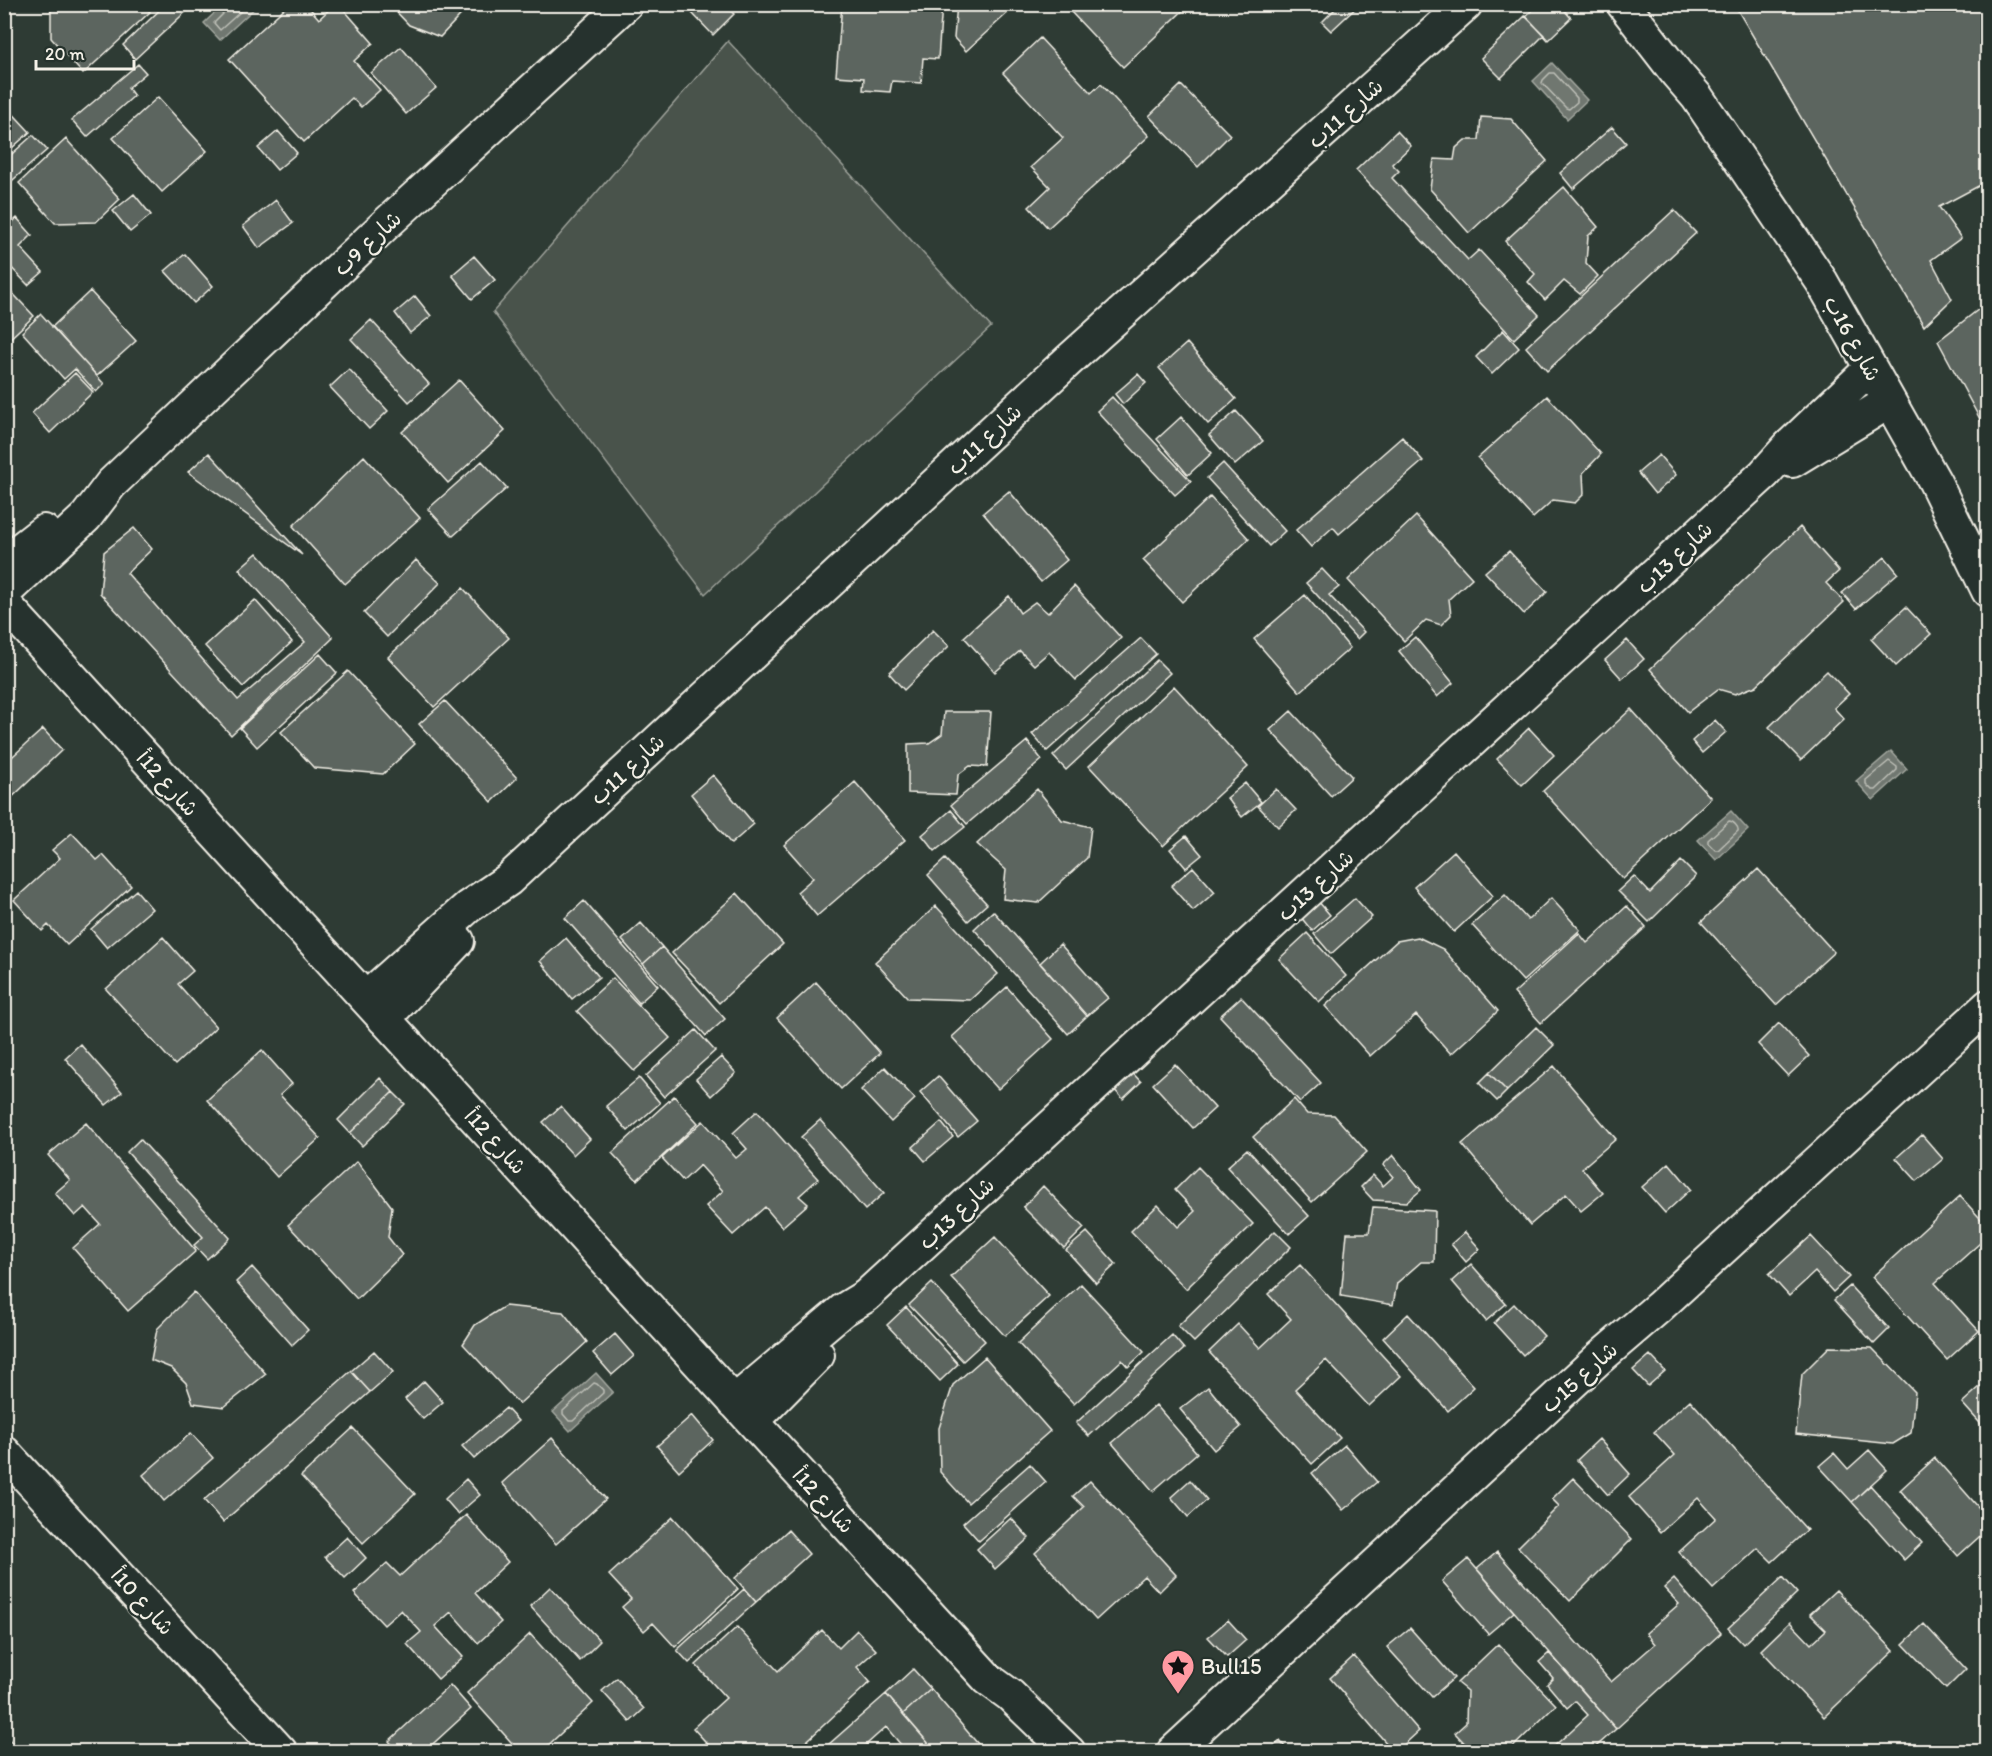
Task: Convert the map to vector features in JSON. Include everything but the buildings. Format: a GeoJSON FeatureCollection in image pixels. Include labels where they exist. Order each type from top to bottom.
{"type":"FeatureCollection","features":[{"type":"Feature","properties":{"kind":"street","name":"شارع 9ب"},"geometry":{"type":"LineString","coordinates":[[4,593],[86,517],[111,484],[386,224],[626,4]]}},
{"type":"Feature","properties":{"kind":"street","name":"شارع 11ب"},"geometry":{"type":"LineString","coordinates":[[375,1008],[479,920],[508,880],[1052,376],[1466,4]]}},
{"type":"Feature","properties":{"kind":"street","name":"شارع 16ب"},"geometry":{"type":"LineString","coordinates":[[1623,4],[1697,97],[1822,282],[1935,482],[1988,591]]}},
{"type":"Feature","properties":{"kind":"street","name":"شارع 16ب"},"geometry":{"type":"LineString","coordinates":[[1649,4],[1680,52],[1697,97]]}},
{"type":"Feature","properties":{"kind":"street","name":"شارع 13ب"},"geometry":{"type":"LineString","coordinates":[[743,1412],[838,1334],[851,1320],[866,1296],[1764,474],[1870,369]]}},
{"type":"Feature","properties":{"kind":"street","name":"شارع 13ب"},"geometry":{"type":"LineString","coordinates":[[1764,474],[1792,461],[1889,402]]}},
{"type":"Feature","properties":{"kind":"street","name":"شارع 9ب"},"geometry":{"type":"LineString","coordinates":[[4,562],[76,504],[111,484]]}},
{"type":"Feature","properties":{"kind":"street","name":"شارع 12أ"},"geometry":{"type":"LineString","coordinates":[[4,603],[988,1679],[1010,1695],[1069,1752]]}},
{"type":"Feature","properties":{"kind":"street","name":"شارع 15ب"},"geometry":{"type":"LineString","coordinates":[[1173,1752],[1597,1360],[1659,1307],[1988,1006]]}},
{"type":"Feature","properties":{"kind":"street","name":"شارع 10أ"},"geometry":{"type":"LineString","coordinates":[[4,1452],[281,1752]]}},
{"type":"Feature","properties":{"kind":"street","name":"شارع 12أ"},"geometry":{"type":"LineString","coordinates":[[988,1679],[1001,1703],[1038,1752]]}},
{"type":"Feature","properties":{"kind":"shaded area"},"geometry":{"type":"Polygon","coordinates":[[[728,41],[991,327],[705,594],[493,312],[728,41]]]}},
{"type":"Feature","properties":{"kind":"water"},"geometry":{"type":"Polygon","coordinates":[[[224,4],[258,5],[220,40],[204,23],[224,4]]]}},
{"type":"Feature","properties":{"kind":"water"},"geometry":{"type":"Polygon","coordinates":[[[1552,63],[1587,100],[1567,119],[1533,81],[1552,63]]]}},
{"type":"Feature","properties":{"kind":"water"},"geometry":{"type":"Polygon","coordinates":[[[1891,751],[1907,769],[1873,800],[1856,781],[1891,751]]]}},
{"type":"Feature","properties":{"kind":"water"},"geometry":{"type":"Polygon","coordinates":[[[1731,811],[1748,830],[1716,860],[1698,840],[1731,811]]]}},
{"type":"Feature","properties":{"kind":"water"},"geometry":{"type":"Polygon","coordinates":[[[596,1373],[613,1392],[570,1431],[553,1412],[596,1373]]]}},
{"type":"Feature","properties":{"kind":"place","name":"Bull15"},"geometry":{"type":"Point","coordinates":[1178,1695]}}]}
